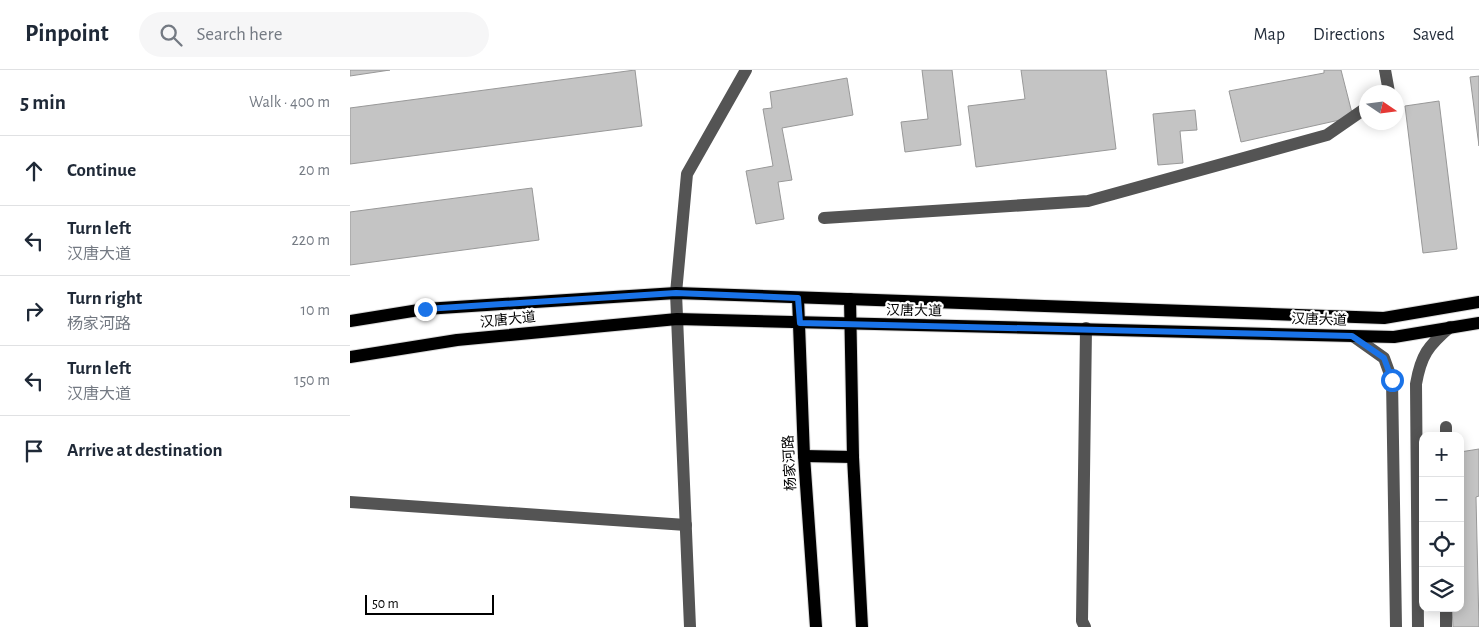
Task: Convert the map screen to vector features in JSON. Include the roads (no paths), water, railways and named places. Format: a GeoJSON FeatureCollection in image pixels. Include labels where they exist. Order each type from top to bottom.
{"type":"FeatureCollection","features":[{"type":"Feature","properties":{"kind":"main road","name":"汉唐大道"},"geometry":{"type":"LineString","coordinates":[[350,321],[425,309],[676,293],[1384,318],[1479,302]]}},
{"type":"Feature","properties":{"kind":"main road","name":"杨家河路"},"geometry":{"type":"LineString","coordinates":[[798,298],[804,456],[816,627]]}},
{"type":"Feature","properties":{"kind":"main road"},"geometry":{"type":"LineString","coordinates":[[850,299],[853,457],[862,627]]}},
{"type":"Feature","properties":{"kind":"main road","name":"汉唐大道"},"geometry":{"type":"LineString","coordinates":[[350,357],[457,340],[677,319],[851,325],[1086,328],[1394,337],[1479,322]]}},
{"type":"Feature","properties":{"kind":"main road"},"geometry":{"type":"LineString","coordinates":[[804,456],[853,457]]}},
{"type":"Feature","properties":{"kind":"street"},"geometry":{"type":"LineString","coordinates":[[690,627],[676,293],[687,174],[746,70]]}},
{"type":"Feature","properties":{"kind":"street"},"geometry":{"type":"LineString","coordinates":[[1385,70],[1388,85]]}},
{"type":"Feature","properties":{"kind":"street"},"geometry":{"type":"LineString","coordinates":[[824,218],[1088,201],[1327,135],[1359,113]]}},
{"type":"Feature","properties":{"kind":"street"},"geometry":{"type":"LineString","coordinates":[[1418,627],[1416,384],[1420,362],[1430,344],[1450,327]]}},
{"type":"Feature","properties":{"kind":"street"},"geometry":{"type":"LineString","coordinates":[[1085,627],[1082,621],[1086,328]]}},
{"type":"Feature","properties":{"kind":"street"},"geometry":{"type":"LineString","coordinates":[[1352,336],[1384,358],[1392,380],[1396,627]]}},
{"type":"Feature","properties":{"kind":"street"},"geometry":{"type":"LineString","coordinates":[[350,502],[686,525]]}},
{"type":"Feature","properties":{"kind":"street"},"geometry":{"type":"LineString","coordinates":[[1446,612],[1446,627]]}}]}
